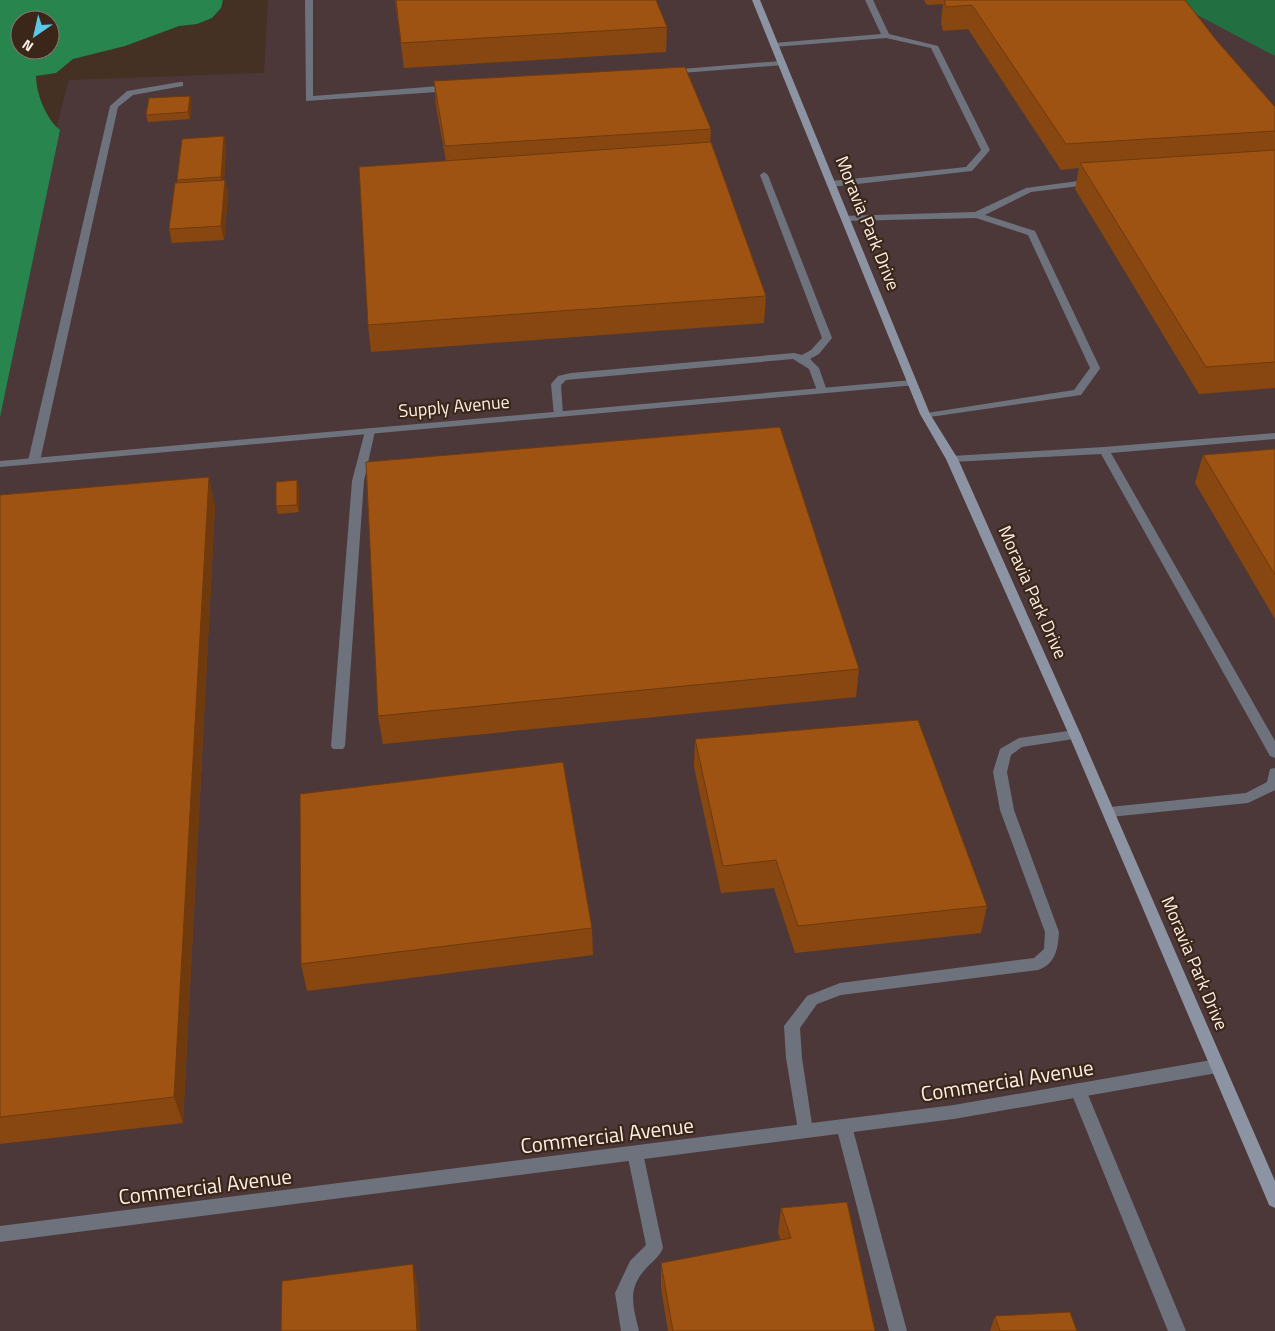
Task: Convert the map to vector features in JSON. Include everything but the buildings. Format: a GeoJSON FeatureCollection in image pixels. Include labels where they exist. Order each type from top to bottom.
{"type":"FeatureCollection","features":[{"type":"Feature","properties":{"kind":"main road","name":"Moravia Park Drive"},"geometry":{"type":"LineString","coordinates":[[756,0],[912,383],[927,416],[952,459],[1076,735],[1275,1200]]}},
{"type":"Feature","properties":{"kind":"street"},"geometry":{"type":"LineString","coordinates":[[309,0],[309,99],[466,87]]}},
{"type":"Feature","properties":{"kind":"street"},"geometry":{"type":"LineString","coordinates":[[869,0],[886,36]]}},
{"type":"Feature","properties":{"kind":"street"},"geometry":{"type":"LineString","coordinates":[[774,45],[886,36],[934,46],[986,150],[969,169],[831,184]]}},
{"type":"Feature","properties":{"kind":"street"},"geometry":{"type":"LineString","coordinates":[[663,72],[782,63]]}},
{"type":"Feature","properties":{"kind":"street"},"geometry":{"type":"LineString","coordinates":[[34,461],[114,106],[130,93],[180,84]]}},
{"type":"Feature","properties":{"kind":"street"},"geometry":{"type":"LineString","coordinates":[[764,175],[827,338],[815,352],[804,359]]}},
{"type":"Feature","properties":{"kind":"street"},"geometry":{"type":"LineString","coordinates":[[976,215],[1029,190],[1104,181]]}},
{"type":"Feature","properties":{"kind":"street"},"geometry":{"type":"LineString","coordinates":[[845,218],[976,215],[1032,233],[1094,368],[1077,393],[927,416]]}},
{"type":"Feature","properties":{"kind":"street"},"geometry":{"type":"LineString","coordinates":[[558,414],[556,384],[562,378],[794,356],[804,359],[814,366],[822,391]]}},
{"type":"Feature","properties":{"kind":"street","name":"Supply Avenue"},"geometry":{"type":"LineString","coordinates":[[0,464],[912,383]]}},
{"type":"Feature","properties":{"kind":"street"},"geometry":{"type":"LineString","coordinates":[[338,746],[358,481],[370,431]]}},
{"type":"Feature","properties":{"kind":"street"},"geometry":{"type":"LineString","coordinates":[[952,459],[1104,450],[1275,436]]}},
{"type":"Feature","properties":{"kind":"street"},"geometry":{"type":"LineString","coordinates":[[1104,450],[1275,753]]}},
{"type":"Feature","properties":{"kind":"street"},"geometry":{"type":"LineString","coordinates":[[805,1131],[794,1058],[792,1026],[812,1000],[840,989],[1038,964],[1051,951],[1052,932],[1007,810],[1000,772],[1005,752],[1019,743],[1076,735]]}},
{"type":"Feature","properties":{"kind":"street"},"geometry":{"type":"LineString","coordinates":[[1110,812],[1248,798],[1273,785],[1275,773]]}},
{"type":"Feature","properties":{"kind":"street","name":"Commercial Avenue"},"geometry":{"type":"LineString","coordinates":[[0,1234],[954,1112],[1217,1066]]}},
{"type":"Feature","properties":{"kind":"street"},"geometry":{"type":"LineString","coordinates":[[1078,1090],[1177,1331]]}},
{"type":"Feature","properties":{"kind":"street"},"geometry":{"type":"LineString","coordinates":[[844,1126],[898,1331]]}},
{"type":"Feature","properties":{"kind":"street"},"geometry":{"type":"LineString","coordinates":[[630,1331],[623,1293],[636,1267],[656,1248],[635,1153]]}},
{"type":"Feature","properties":{"kind":"shaded area"},"geometry":{"type":"Polygon","coordinates":[[[268,0],[1172,0],[1275,55],[1275,1331],[0,1331],[0,344],[69,80],[264,73],[268,0]]]}},
{"type":"Feature","properties":{"kind":"green space"},"geometry":{"type":"Polygon","coordinates":[[[0,0],[223,0],[221,8],[212,18],[197,24],[179,26],[125,46],[73,59],[56,73],[36,76],[36,83],[46,113],[60,130],[0,417],[0,0]]]}},
{"type":"Feature","properties":{"kind":"green space"},"geometry":{"type":"Polygon","coordinates":[[[1169,0],[1275,0],[1275,56],[1169,0]]]}}]}
